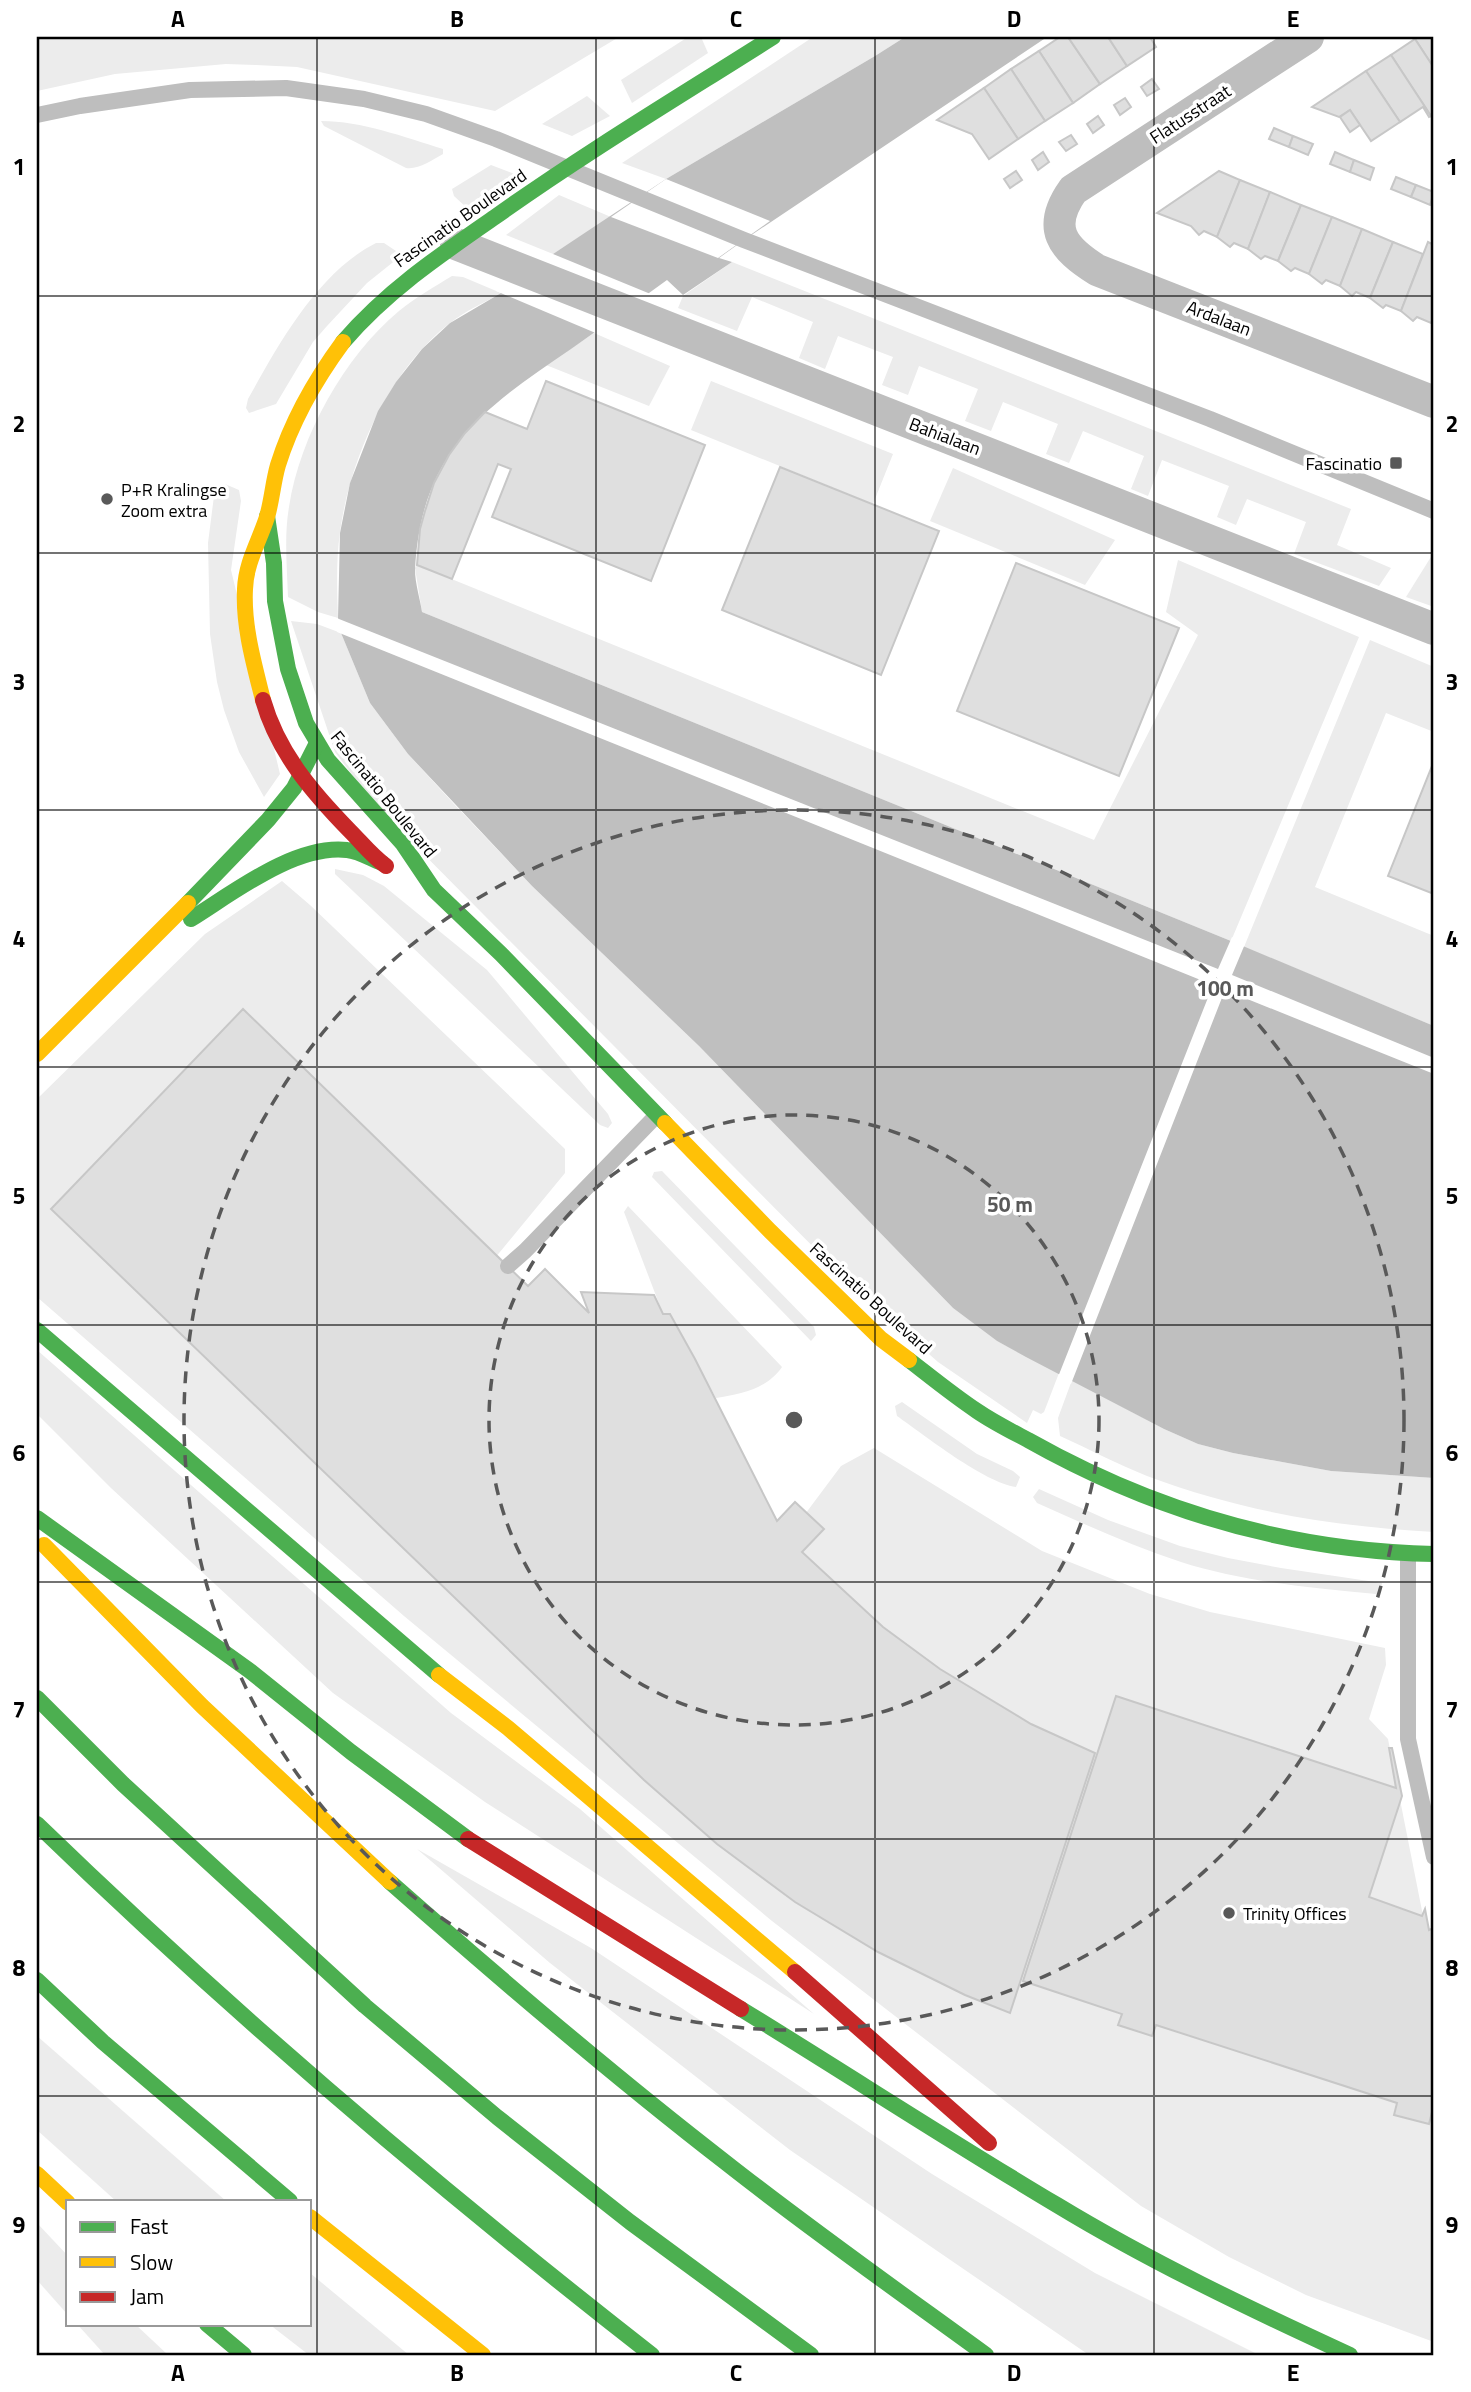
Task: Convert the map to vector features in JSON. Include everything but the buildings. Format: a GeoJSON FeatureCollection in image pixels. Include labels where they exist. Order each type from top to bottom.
{"type":"FeatureCollection","features":[{"type":"Feature","properties":{"kind":"main road","name":"Fascinatio Boulevard"},"geometry":{"type":"LineString","coordinates":[[434,890],[382,863],[322,803],[300,776],[273,732],[264,706],[249,638],[246,577],[248,561],[267,516],[282,452],[309,392],[325,365],[343,341],[387,294],[565,168],[773,37]]}},
{"type":"Feature","properties":{"kind":"main road","name":"Fascinatio Boulevard"},"geometry":{"type":"LineString","coordinates":[[267,516],[274,563],[275,601],[288,669],[297,700],[317,743],[344,779],[403,844],[434,890],[501,954],[805,1266],[881,1339],[978,1412],[1107,1482],[1193,1515],[1288,1538],[1335,1546],[1434,1554]]}},
{"type":"Feature","properties":{"kind":"main road"},"geometry":{"type":"LineString","coordinates":[[37,1054],[268,820],[294,788],[317,743]]}},
{"type":"Feature","properties":{"kind":"main road"},"geometry":{"type":"LineString","coordinates":[[147,945],[301,856],[338,849],[350,850],[382,863]]}},
{"type":"Feature","properties":{"kind":"main road"},"geometry":{"type":"LineString","coordinates":[[37,1329],[463,1695],[508,1728],[850,2019],[1058,2206]]}},
{"type":"Feature","properties":{"kind":"main road"},"geometry":{"type":"LineString","coordinates":[[37,1518],[250,1671],[351,1752],[459,1833],[1058,2206],[1166,2266],[1350,2355]]}},
{"type":"Feature","properties":{"kind":"main road"},"geometry":{"type":"LineString","coordinates":[[37,1537],[203,1707],[341,1836],[503,1979],[692,2136],[816,2231],[986,2355]]}},
{"type":"Feature","properties":{"kind":"main road"},"geometry":{"type":"LineString","coordinates":[[37,1698],[123,1784],[365,2007],[498,2118],[630,2222],[811,2355]]}},
{"type":"Feature","properties":{"kind":"main road"},"geometry":{"type":"LineString","coordinates":[[37,1824],[251,2025],[405,2158],[498,2235],[652,2355]]}},
{"type":"Feature","properties":{"kind":"main road"},"geometry":{"type":"LineString","coordinates":[[37,1980],[103,2042],[289,2200]]}},
{"type":"Feature","properties":{"kind":"main road"},"geometry":{"type":"LineString","coordinates":[[37,2174],[66,2201]]}},
{"type":"Feature","properties":{"kind":"main road"},"geometry":{"type":"LineString","coordinates":[[312,2219],[482,2355]]}},
{"type":"Feature","properties":{"kind":"main road"},"geometry":{"type":"LineString","coordinates":[[209,2326],[244,2355]]}},
{"type":"Feature","properties":{"kind":"street","name":"Flatusstraat"},"geometry":{"type":"LineString","coordinates":[[1073,190],[1308,37]]}},
{"type":"Feature","properties":{"kind":"street","name":"Ardalaan"},"geometry":{"type":"LineString","coordinates":[[1073,190],[1065,202],[1059,231],[1063,243],[1075,257],[1097,270],[1434,402]]}},
{"type":"Feature","properties":{"kind":"street","name":"Bahialaan"},"geometry":{"type":"LineString","coordinates":[[456,244],[1434,629]]}},
{"type":"Feature","properties":{"kind":"lane"},"geometry":{"type":"LineString","coordinates":[[37,115],[190,90],[286,88],[364,99],[426,114],[496,139],[744,240],[1210,419],[1434,511]]}},
{"type":"Feature","properties":{"kind":"lane"},"geometry":{"type":"LineString","coordinates":[[508,1266],[657,1115]]}},
{"type":"Feature","properties":{"kind":"lane"},"geometry":{"type":"LineString","coordinates":[[1408,1554],[1408,1739],[1434,1857]]}},
{"type":"Feature","properties":{"kind":"shaded area"},"geometry":{"type":"Polygon","coordinates":[[[37,37],[619,37],[495,111],[297,67],[256,65],[226,64],[115,74],[37,91],[37,37]]]}},
{"type":"Feature","properties":{"kind":"shaded area"},"geometry":{"type":"Polygon","coordinates":[[[688,37],[701,37],[708,53],[632,103],[621,80],[688,37]]]}},
{"type":"Feature","properties":{"kind":"shaded area"},"geometry":{"type":"Polygon","coordinates":[[[813,37],[905,37],[666,179],[622,163],[813,37]]]}},
{"type":"Feature","properties":{"kind":"shaded area"},"geometry":{"type":"Polygon","coordinates":[[[905,37],[1047,37],[744,240],[719,258],[732,262],[683,295],[667,280],[510,392],[484,414],[462,438],[444,464],[429,494],[420,529],[415,570],[422,612],[1434,1026],[1434,1478],[1331,1471],[1198,1444],[1164,1429],[997,1341],[953,1308],[699,1046],[532,886],[408,754],[370,703],[341,633],[338,618],[340,533],[350,483],[378,411],[396,382],[422,349],[450,323],[501,293],[553,254],[666,179],[905,37]]]}},
{"type":"Feature","properties":{"kind":"shaded area"},"geometry":{"type":"Polygon","coordinates":[[[587,96],[610,116],[572,136],[542,124],[587,96]]]}},
{"type":"Feature","properties":{"kind":"shaded area"},"geometry":{"type":"Polygon","coordinates":[[[321,121],[383,130],[443,149],[443,154],[420,166],[406,168],[324,126],[321,121]]]}},
{"type":"Feature","properties":{"kind":"shaded area"},"geometry":{"type":"Polygon","coordinates":[[[491,165],[523,177],[468,209],[454,196],[452,189],[491,165]]]}},
{"type":"Feature","properties":{"kind":"shaded area"},"geometry":{"type":"Polygon","coordinates":[[[559,195],[611,217],[553,254],[506,235],[559,195]]]}},
{"type":"Feature","properties":{"kind":"shaded area"},"geometry":{"type":"Polygon","coordinates":[[[376,243],[384,243],[402,255],[367,283],[313,342],[276,404],[249,413],[246,408],[248,399],[272,356],[302,312],[336,272],[376,243]]]}},
{"type":"Feature","properties":{"kind":"shaded area"},"geometry":{"type":"Polygon","coordinates":[[[732,262],[1351,509],[1337,545],[1391,568],[1379,586],[1294,554],[1306,522],[1247,499],[1236,525],[1217,517],[1229,486],[1162,460],[1148,496],[1131,489],[1144,456],[1083,431],[1069,463],[1046,454],[1058,424],[1003,402],[991,431],[965,421],[978,389],[919,366],[908,395],[882,385],[893,357],[838,336],[825,369],[799,358],[813,322],[752,297],[737,331],[678,308],[683,296],[732,262]]]}},
{"type":"Feature","properties":{"kind":"shaded area"},"geometry":{"type":"Polygon","coordinates":[[[452,276],[463,277],[501,293],[450,323],[428,342],[391,390],[363,446],[345,504],[338,553],[338,618],[318,612],[288,597],[287,518],[303,453],[328,400],[360,351],[399,311],[452,276]]]}},
{"type":"Feature","properties":{"kind":"shaded area"},"geometry":{"type":"Polygon","coordinates":[[[594,333],[670,366],[649,406],[546,365],[594,333]]]}},
{"type":"Feature","properties":{"kind":"shaded area"},"geometry":{"type":"Polygon","coordinates":[[[711,381],[893,454],[873,504],[691,430],[711,381]]]}},
{"type":"Feature","properties":{"kind":"shaded area"},"geometry":{"type":"Polygon","coordinates":[[[953,468],[1115,540],[1085,585],[930,521],[953,468]]]}},
{"type":"Feature","properties":{"kind":"shaded area"},"geometry":{"type":"Polygon","coordinates":[[[225,484],[239,490],[241,501],[231,570],[280,774],[264,797],[239,752],[224,710],[210,634],[208,543],[214,496],[219,487],[225,484]]]}},
{"type":"Feature","properties":{"kind":"shaded area"},"geometry":{"type":"Polygon","coordinates":[[[1434,552],[1434,607],[1406,597],[1434,552]]]}},
{"type":"Feature","properties":{"kind":"shaded area"},"geometry":{"type":"Polygon","coordinates":[[[1178,560],[1359,637],[1231,941],[422,612],[415,568],[417,565],[1094,840],[1198,635],[1166,612],[1178,560]]]}},
{"type":"Feature","properties":{"kind":"shaded area"},"geometry":{"type":"Polygon","coordinates":[[[291,621],[317,624],[341,633],[370,703],[408,754],[532,886],[699,1046],[953,1308],[997,1341],[1059,1373],[1044,1412],[1041,1414],[1033,1410],[1027,1423],[938,1362],[852,1286],[374,804],[335,752],[291,621]]]}},
{"type":"Feature","properties":{"kind":"shaded area"},"geometry":{"type":"Polygon","coordinates":[[[1370,640],[1434,667],[1434,732],[1386,713],[1315,887],[1434,936],[1434,1026],[1244,947],[1370,640]]]}},
{"type":"Feature","properties":{"kind":"shaded area"},"geometry":{"type":"Polygon","coordinates":[[[335,869],[363,875],[384,886],[487,970],[608,1114],[612,1123],[608,1128],[600,1125],[335,874],[335,869]]]}},
{"type":"Feature","properties":{"kind":"shaded area"},"geometry":{"type":"Polygon","coordinates":[[[282,881],[565,1149],[565,1173],[486,1269],[785,1541],[841,1466],[874,1448],[1042,1551],[1150,1594],[1210,1612],[1385,1648],[1386,1665],[1369,1719],[1388,1739],[1429,1946],[1434,1945],[1434,2342],[1306,2295],[1229,2257],[1141,2206],[772,1921],[404,1616],[37,1297],[37,1099],[205,934],[282,881]]]}},
{"type":"Feature","properties":{"kind":"shaded area"},"geometry":{"type":"Polygon","coordinates":[[[662,1171],[814,1327],[816,1335],[811,1341],[652,1177],[654,1172],[662,1171]]]}},
{"type":"Feature","properties":{"kind":"shaded area"},"geometry":{"type":"Polygon","coordinates":[[[628,1206],[782,1367],[769,1381],[744,1392],[716,1398],[670,1315],[663,1314],[624,1212],[628,1206]]]}},
{"type":"Feature","properties":{"kind":"shaded area"},"geometry":{"type":"Polygon","coordinates":[[[37,1350],[451,1713],[580,1809],[814,2014],[485,1802],[333,1693],[111,1488],[37,1414],[37,1350]]]}},
{"type":"Feature","properties":{"kind":"shaded area"},"geometry":{"type":"Polygon","coordinates":[[[1072,1380],[1198,1444],[1331,1471],[1434,1478],[1434,1532],[1359,1526],[1288,1515],[1218,1499],[1147,1476],[1060,1436],[1058,1418],[1072,1380]]]}},
{"type":"Feature","properties":{"kind":"shaded area"},"geometry":{"type":"Polygon","coordinates":[[[902,1402],[977,1454],[1013,1471],[1020,1477],[1016,1487],[1003,1484],[972,1468],[897,1416],[895,1406],[902,1402]]]}},
{"type":"Feature","properties":{"kind":"shaded area"},"geometry":{"type":"Polygon","coordinates":[[[1039,1489],[1108,1520],[1180,1546],[1281,1568],[1382,1583],[1381,1592],[1376,1594],[1278,1583],[1229,1575],[1181,1562],[1126,1542],[1037,1503],[1033,1497],[1039,1489]]]}},
{"type":"Feature","properties":{"kind":"shaded area"},"geometry":{"type":"Polygon","coordinates":[[[417,1849],[591,1948],[932,2174],[1095,2273],[1259,2355],[1089,2355],[790,2150],[550,1963],[417,1849]]]}},
{"type":"Feature","properties":{"kind":"shaded area"},"geometry":{"type":"Polygon","coordinates":[[[37,2036],[225,2200],[115,2200],[37,2130],[37,2036]]]}},
{"type":"Feature","properties":{"kind":"shaded area"},"geometry":{"type":"Polygon","coordinates":[[[37,2223],[66,2254],[66,2313],[37,2280],[37,2223]]]}},
{"type":"Feature","properties":{"kind":"shaded area"},"geometry":{"type":"Polygon","coordinates":[[[312,2275],[409,2355],[309,2355],[272,2326],[312,2326],[312,2275]]]}},
{"type":"Feature","properties":{"kind":"shaded area"},"geometry":{"type":"Polygon","coordinates":[[[79,2326],[137,2326],[168,2355],[105,2355],[79,2326]]]}},
{"type":"Feature","properties":{"kind":"pier"},"geometry":{"type":"Polygon","coordinates":[[[666,179],[770,221],[718,258],[611,217],[666,179]]]}},
{"type":"Feature","properties":{"kind":"pier"},"geometry":{"type":"Polygon","coordinates":[[[549,253],[653,295],[598,334],[496,291],[549,253]]]}},
{"type":"Feature","properties":{"kind":"pier"},"geometry":{"type":"Polygon","coordinates":[[[334,617],[1218,969],[1232,937],[1245,944],[1232,975],[1434,1058],[1434,1074],[1225,990],[1071,1384],[1058,1377],[1213,985],[337,632],[334,617]]]}},
{"type":"Feature","properties":{"kind":"traffic: fast"},"geometry":{"type":"LineString","coordinates":[[343,342],[396,290],[454,245],[598,147],[773,37]]}},
{"type":"Feature","properties":{"kind":"traffic: fast"},"geometry":{"type":"LineString","coordinates":[[267,516],[274,563],[275,601],[288,669],[306,723],[328,760],[403,844],[434,890],[501,954],[665,1123]]}},
{"type":"Feature","properties":{"kind":"traffic: fast"},"geometry":{"type":"LineString","coordinates":[[188,903],[268,820],[294,788],[317,743]]}},
{"type":"Feature","properties":{"kind":"traffic: fast"},"geometry":{"type":"LineString","coordinates":[[191,919],[245,884],[286,862],[307,855],[327,850],[347,850],[382,863]]}},
{"type":"Feature","properties":{"kind":"traffic: fast"},"geometry":{"type":"LineString","coordinates":[[37,1330],[439,1675]]}},
{"type":"Feature","properties":{"kind":"traffic: fast"},"geometry":{"type":"LineString","coordinates":[[909,1360],[968,1405],[1002,1426],[1076,1465],[1174,1506],[1224,1522],[1327,1545],[1434,1554]]}},
{"type":"Feature","properties":{"kind":"traffic: fast"},"geometry":{"type":"LineString","coordinates":[[37,1518],[250,1671],[351,1752],[468,1839]]}},
{"type":"Feature","properties":{"kind":"traffic: fast"},"geometry":{"type":"LineString","coordinates":[[37,1698],[123,1784],[365,2006],[497,2117],[630,2222],[811,2355]]}},
{"type":"Feature","properties":{"kind":"traffic: fast"},"geometry":{"type":"LineString","coordinates":[[37,1824],[185,1963],[337,2098],[493,2228],[652,2355]]}},
{"type":"Feature","properties":{"kind":"traffic: fast"},"geometry":{"type":"LineString","coordinates":[[390,1882],[639,2094],[822,2236],[986,2355]]}},
{"type":"Feature","properties":{"kind":"traffic: fast"},"geometry":{"type":"LineString","coordinates":[[37,1980],[103,2042],[289,2200]]}},
{"type":"Feature","properties":{"kind":"traffic: fast"},"geometry":{"type":"LineString","coordinates":[[741,2009],[1092,2226],[1201,2284],[1350,2355]]}},
{"type":"Feature","properties":{"kind":"traffic: fast"},"geometry":{"type":"LineString","coordinates":[[209,2326],[244,2355]]}},
{"type":"Feature","properties":{"kind":"traffic: slow"},"geometry":{"type":"LineString","coordinates":[[263,700],[246,617],[245,589],[248,570],[267,517],[278,465],[290,432],[314,386],[343,342]]}},
{"type":"Feature","properties":{"kind":"traffic: slow"},"geometry":{"type":"LineString","coordinates":[[37,1054],[188,903]]}},
{"type":"Feature","properties":{"kind":"traffic: slow"},"geometry":{"type":"LineString","coordinates":[[665,1123],[770,1231],[881,1339],[909,1360]]}},
{"type":"Feature","properties":{"kind":"traffic: slow"},"geometry":{"type":"LineString","coordinates":[[44,1545],[202,1706],[390,1882]]}},
{"type":"Feature","properties":{"kind":"traffic: slow"},"geometry":{"type":"LineString","coordinates":[[439,1675],[508,1728],[795,1972]]}},
{"type":"Feature","properties":{"kind":"traffic: slow"},"geometry":{"type":"LineString","coordinates":[[37,2174],[66,2201]]}},
{"type":"Feature","properties":{"kind":"traffic: slow"},"geometry":{"type":"LineString","coordinates":[[312,2219],[483,2355]]}},
{"type":"Feature","properties":{"kind":"traffic: jam"},"geometry":{"type":"LineString","coordinates":[[263,700],[278,737],[298,771],[336,817],[386,866]]}},
{"type":"Feature","properties":{"kind":"traffic: jam"},"geometry":{"type":"LineString","coordinates":[[468,1839],[741,2009]]}},
{"type":"Feature","properties":{"kind":"traffic: jam"},"geometry":{"type":"LineString","coordinates":[[795,1972],[989,2143]]}},
{"type":"Feature","properties":{"kind":"place","name":"Fascinatio"},"geometry":{"type":"Point","coordinates":[1396,463]}},
{"type":"Feature","properties":{"kind":"place","name":"P+R Kralingse Zoom extra"},"geometry":{"type":"Point","coordinates":[107,499]}},
{"type":"Feature","properties":{"kind":"place","name":"Trinity Offices"},"geometry":{"type":"Point","coordinates":[1229,1913]}}]}
